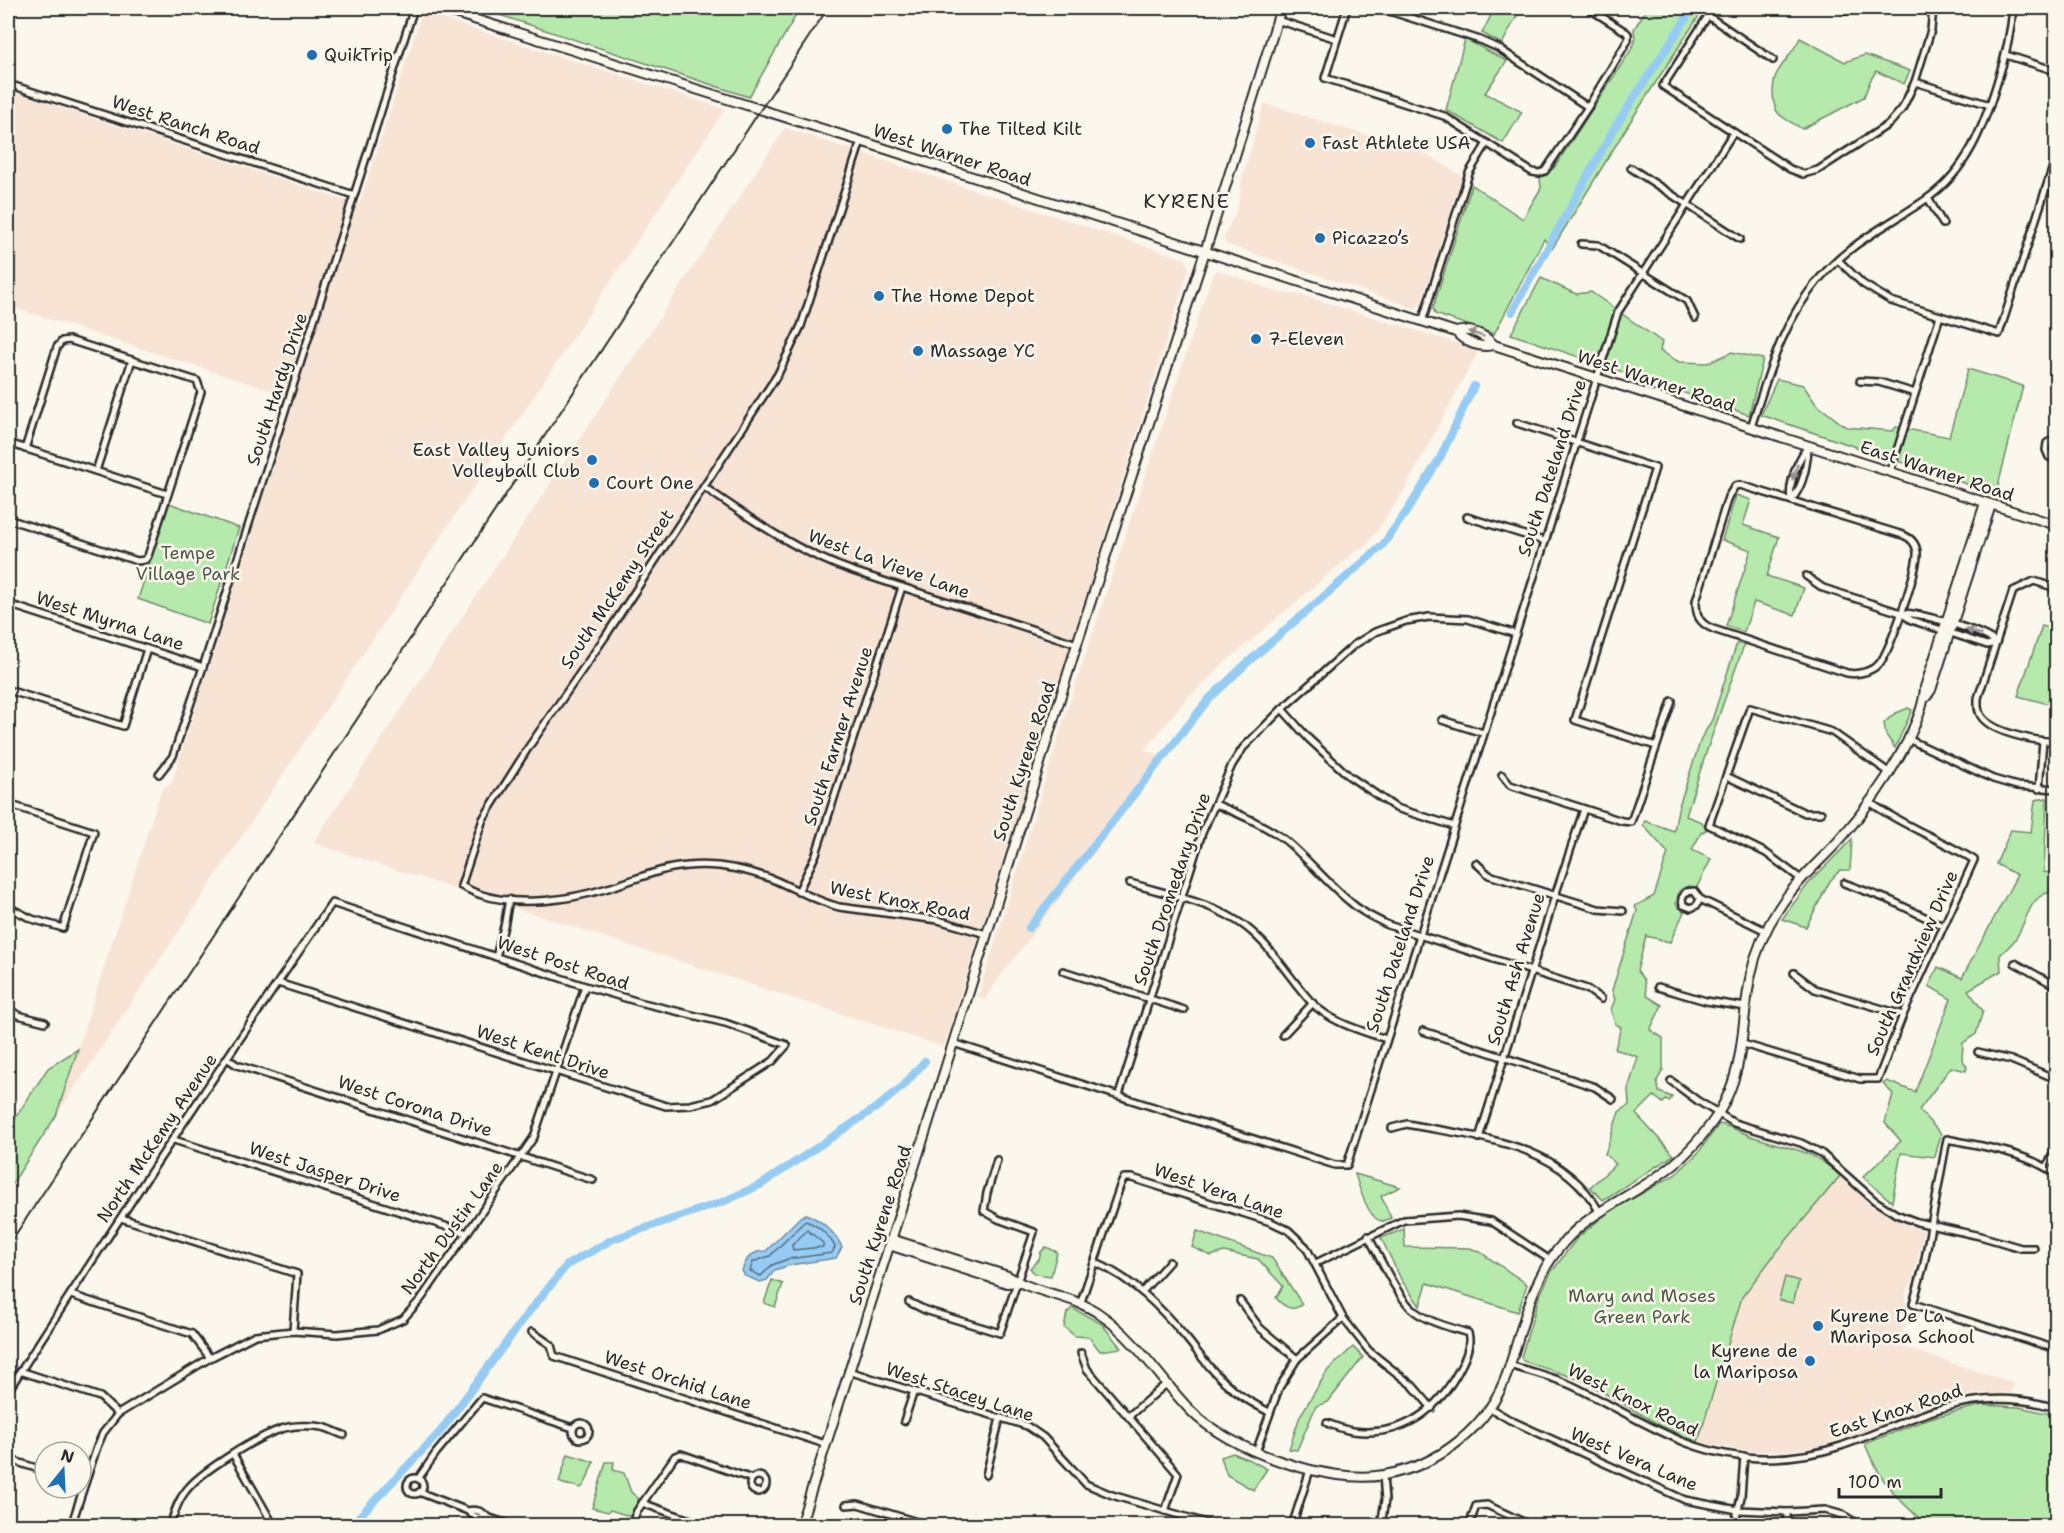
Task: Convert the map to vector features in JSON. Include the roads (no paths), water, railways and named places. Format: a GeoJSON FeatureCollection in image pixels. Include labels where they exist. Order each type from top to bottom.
{"type":"FeatureCollection","features":[{"type":"Feature","properties":{"kind":"main road","name":"West Warner Road"},"geometry":{"type":"LineString","coordinates":[[439,8],[1422,322],[1456,332],[1465,330],[1486,337],[1494,345],[1808,446]]}},
{"type":"Feature","properties":{"kind":"main road","name":"South Kyrene Road"},"geometry":{"type":"LineString","coordinates":[[800,1526],[1077,644],[1205,253],[1281,8]]}},
{"type":"Feature","properties":{"kind":"main road","name":"East Warner Road"},"geometry":{"type":"LineString","coordinates":[[1808,446],[2056,525]]}},
{"type":"Feature","properties":{"kind":"main road"},"geometry":{"type":"LineString","coordinates":[[890,1242],[959,1264],[1008,1276],[1017,1282],[1081,1302],[1103,1316],[1137,1347],[1192,1413],[1229,1440],[1256,1452],[1310,1470],[1339,1476],[1383,1476],[1420,1464],[1449,1449],[1470,1432],[1490,1408],[1501,1388],[1535,1287],[1550,1260],[1572,1234],[1599,1211],[1651,1181],[1676,1163],[1718,1114],[1733,1078],[1743,1044],[1753,963],[1766,931],[1781,905],[1801,879],[1841,838],[1870,803],[1890,773],[1908,739],[1925,699],[1925,687],[1948,628],[1988,504]]}},
{"type":"Feature","properties":{"kind":"street","name":"South Hardy Drive"},"geometry":{"type":"LineString","coordinates":[[159,774],[173,756],[203,667],[414,8]]}},
{"type":"Feature","properties":{"kind":"street"},"geometry":{"type":"LineString","coordinates":[[1347,8],[1325,78],[1434,111],[1532,172],[1539,173],[1545,171],[1588,107],[1628,40],[1628,34],[1588,8]]}},
{"type":"Feature","properties":{"kind":"street"},"geometry":{"type":"LineString","coordinates":[[1380,8],[1498,48],[1588,107]]}},
{"type":"Feature","properties":{"kind":"street"},"geometry":{"type":"LineString","coordinates":[[1713,8],[1663,86],[1790,170],[1803,174],[1818,170],[1889,124],[1902,109],[1915,82],[1931,30],[1933,8]]}},
{"type":"Feature","properties":{"kind":"street"},"geometry":{"type":"LineString","coordinates":[[1751,428],[1784,333],[1802,300],[1838,260],[1860,240],[1928,198],[1944,184],[1968,155],[1982,129],[2006,55],[2013,8]]}},
{"type":"Feature","properties":{"kind":"street"},"geometry":{"type":"LineString","coordinates":[[1708,16],[1773,60]]}},
{"type":"Feature","properties":{"kind":"street"},"geometry":{"type":"LineString","coordinates":[[1277,20],[1337,39]]}},
{"type":"Feature","properties":{"kind":"street"},"geometry":{"type":"LineString","coordinates":[[2006,55],[2056,71]]}},
{"type":"Feature","properties":{"kind":"street"},"geometry":{"type":"LineString","coordinates":[[1915,82],[1990,105]]}},
{"type":"Feature","properties":{"kind":"street","name":"West Ranch Road"},"geometry":{"type":"LineString","coordinates":[[8,84],[354,195]]}},
{"type":"Feature","properties":{"kind":"street","name":"South Dateland Drive"},"geometry":{"type":"LineString","coordinates":[[1119,1095],[1335,1165],[1347,1165],[1618,312],[1733,133]]}},
{"type":"Feature","properties":{"kind":"street","name":"South McKemy Street"},"geometry":{"type":"LineString","coordinates":[[461,886],[483,819],[778,374],[795,342],[861,141]]}},
{"type":"Feature","properties":{"kind":"street"},"geometry":{"type":"LineString","coordinates":[[1422,322],[1469,173],[1487,142]]}},
{"type":"Feature","properties":{"kind":"street"},"geometry":{"type":"LineString","coordinates":[[1838,260],[1863,284],[1891,301],[1999,334],[2056,157]]}},
{"type":"Feature","properties":{"kind":"street"},"geometry":{"type":"LineString","coordinates":[[1631,168],[1740,239]]}},
{"type":"Feature","properties":{"kind":"street"},"geometry":{"type":"LineString","coordinates":[[1928,198],[1943,224]]}},
{"type":"Feature","properties":{"kind":"street"},"geometry":{"type":"LineString","coordinates":[[1581,243],[1598,245],[1687,302],[1695,318]]}},
{"type":"Feature","properties":{"kind":"street"},"geometry":{"type":"LineString","coordinates":[[1890,472],[1940,316]]}},
{"type":"Feature","properties":{"kind":"street"},"geometry":{"type":"LineString","coordinates":[[8,519],[137,561],[145,560],[201,392],[200,386],[197,381],[69,340],[62,341],[57,347],[25,449]]}},
{"type":"Feature","properties":{"kind":"street"},"geometry":{"type":"LineString","coordinates":[[96,471],[132,360]]}},
{"type":"Feature","properties":{"kind":"street"},"geometry":{"type":"LineString","coordinates":[[1860,381],[1879,382],[1915,393]]}},
{"type":"Feature","properties":{"kind":"street"},"geometry":{"type":"LineString","coordinates":[[1517,423],[1655,468],[1575,720],[1656,746]]}},
{"type":"Feature","properties":{"kind":"street"},"geometry":{"type":"LineString","coordinates":[[2056,438],[2050,440],[2046,450],[2049,457],[2056,460]]}},
{"type":"Feature","properties":{"kind":"street"},"geometry":{"type":"LineString","coordinates":[[8,443],[168,494]]}},
{"type":"Feature","properties":{"kind":"street"},"geometry":{"type":"LineString","coordinates":[[1791,500],[1790,490],[1800,458],[1808,446]]}},
{"type":"Feature","properties":{"kind":"street"},"geometry":{"type":"LineString","coordinates":[[1745,485],[1791,500],[1909,537],[1915,544],[1917,558],[1887,653],[1879,665],[1870,670],[1860,674],[1847,673],[1704,626],[1698,619],[1696,601],[1735,486],[1745,485]]}},
{"type":"Feature","properties":{"kind":"street","name":"West La Vieve Lane"},"geometry":{"type":"LineString","coordinates":[[704,488],[806,553],[853,571],[1077,644]]}},
{"type":"Feature","properties":{"kind":"street"},"geometry":{"type":"LineString","coordinates":[[1467,517],[1544,541]]}},
{"type":"Feature","properties":{"kind":"street"},"geometry":{"type":"LineString","coordinates":[[1806,576],[1823,588],[1901,613],[1912,612],[1987,645],[1996,643]]}},
{"type":"Feature","properties":{"kind":"street"},"geometry":{"type":"LineString","coordinates":[[2056,588],[2034,581],[2013,591],[1978,698],[1978,709],[1982,718],[2003,730],[2043,741],[2056,741]]}},
{"type":"Feature","properties":{"kind":"street","name":"South Farmer Avenue"},"geometry":{"type":"LineString","coordinates":[[798,892],[816,854],[902,587]]}},
{"type":"Feature","properties":{"kind":"street","name":"West Myrna Lane"},"geometry":{"type":"LineString","coordinates":[[8,604],[203,667]]}},
{"type":"Feature","properties":{"kind":"street","name":"South Dromedary Drive"},"geometry":{"type":"LineString","coordinates":[[1119,1095],[1203,833],[1232,765],[1243,748],[1282,709],[1354,645],[1375,632],[1406,621],[1429,617],[1468,619],[1516,634]]}},
{"type":"Feature","properties":{"kind":"street"},"geometry":{"type":"LineString","coordinates":[[8,690],[123,726],[147,649]]}},
{"type":"Feature","properties":{"kind":"street"},"geometry":{"type":"LineString","coordinates":[[1502,775],[1510,785],[1631,822],[1671,701]]}},
{"type":"Feature","properties":{"kind":"street"},"geometry":{"type":"LineString","coordinates":[[1801,879],[1766,853],[1708,825],[1750,708],[1832,732],[1890,773]]}},
{"type":"Feature","properties":{"kind":"street"},"geometry":{"type":"LineString","coordinates":[[1282,709],[1310,740],[1349,776],[1396,808],[1454,826]]}},
{"type":"Feature","properties":{"kind":"street"},"geometry":{"type":"LineString","coordinates":[[1442,720],[1483,733]]}},
{"type":"Feature","properties":{"kind":"street"},"geometry":{"type":"LineString","coordinates":[[1908,739],[1993,779],[2017,786],[2056,789]]}},
{"type":"Feature","properties":{"kind":"street"},"geometry":{"type":"LineString","coordinates":[[2039,789],[2043,741]]}},
{"type":"Feature","properties":{"kind":"street"},"geometry":{"type":"LineString","coordinates":[[1726,776],[1805,813],[1821,813]]}},
{"type":"Feature","properties":{"kind":"street","name":"South Grandview Drive"},"geometry":{"type":"LineString","coordinates":[[1743,1044],[1860,1078],[1878,1079],[1903,1015],[1974,860],[1953,846],[1887,814],[1870,803]]}},
{"type":"Feature","properties":{"kind":"street"},"geometry":{"type":"LineString","coordinates":[[8,804],[94,832],[63,928],[32,919],[8,907]]}},
{"type":"Feature","properties":{"kind":"street"},"geometry":{"type":"LineString","coordinates":[[1215,804],[1282,838],[1348,901],[1367,915],[1388,925],[1587,989],[1602,999]]}},
{"type":"Feature","properties":{"kind":"street","name":"South Ash Avenue"},"geometry":{"type":"LineString","coordinates":[[1479,1138],[1584,808]]}},
{"type":"Feature","properties":{"kind":"street"},"geometry":{"type":"LineString","coordinates":[[1476,863],[1489,875],[1598,909],[1623,911]]}},
{"type":"Feature","properties":{"kind":"street","name":"West Knox Road"},"geometry":{"type":"LineString","coordinates":[[461,886],[482,895],[555,901],[608,888],[654,871],[687,866],[717,866],[752,872],[839,908],[938,920],[986,934]]}},
{"type":"Feature","properties":{"kind":"street"},"geometry":{"type":"LineString","coordinates":[[1130,883],[1219,910],[1245,927],[1268,948],[1313,1004],[1348,1026],[1386,1039]]}},
{"type":"Feature","properties":{"kind":"street"},"geometry":{"type":"LineString","coordinates":[[1844,883],[1892,901],[1943,926]]}},
{"type":"Feature","properties":{"kind":"street"},"geometry":{"type":"LineString","coordinates":[[496,957],[506,922],[509,899]]}},
{"type":"Feature","properties":{"kind":"street"},"geometry":{"type":"LineString","coordinates":[[1700,899],[1766,931]]}},
{"type":"Feature","properties":{"kind":"street","name":"West Post Road"},"geometry":{"type":"LineString","coordinates":[[332,903],[585,986],[724,1023],[787,1045]]}},
{"type":"Feature","properties":{"kind":"street","name":"North McKemy Avenue"},"geometry":{"type":"LineString","coordinates":[[8,1391],[332,903]]}},
{"type":"Feature","properties":{"kind":"street"},"geometry":{"type":"LineString","coordinates":[[2015,963],[2056,986]]}},
{"type":"Feature","properties":{"kind":"street"},"geometry":{"type":"LineString","coordinates":[[1063,971],[1184,1010]]}},
{"type":"Feature","properties":{"kind":"street"},"geometry":{"type":"LineString","coordinates":[[1794,973],[1815,989],[1903,1015]]}},
{"type":"Feature","properties":{"kind":"street","name":"West Kent Drive"},"geometry":{"type":"LineString","coordinates":[[278,983],[666,1106],[690,1106],[712,1100],[773,1061],[787,1045]]}},
{"type":"Feature","properties":{"kind":"street","name":"North Dustin Lane"},"geometry":{"type":"LineString","coordinates":[[93,1458],[103,1433],[118,1414],[210,1358],[255,1335],[293,1331],[337,1334],[378,1330],[403,1319],[421,1299],[522,1156],[537,1130],[585,986]]}},
{"type":"Feature","properties":{"kind":"street"},"geometry":{"type":"LineString","coordinates":[[1658,987],[1706,1001],[1746,1007]]}},
{"type":"Feature","properties":{"kind":"street"},"geometry":{"type":"LineString","coordinates":[[1283,1035],[1313,1004]]}},
{"type":"Feature","properties":{"kind":"street"},"geometry":{"type":"LineString","coordinates":[[8,1009],[18,1015],[45,1022]]}},
{"type":"Feature","properties":{"kind":"street"},"geometry":{"type":"LineString","coordinates":[[1423,1031],[1595,1087],[1614,1099]]}},
{"type":"Feature","properties":{"kind":"street"},"geometry":{"type":"LineString","coordinates":[[953,1043],[1119,1095]]}},
{"type":"Feature","properties":{"kind":"street"},"geometry":{"type":"LineString","coordinates":[[1978,1052],[2011,1060],[2056,1079]]}},
{"type":"Feature","properties":{"kind":"street","name":"West Corona Drive"},"geometry":{"type":"LineString","coordinates":[[228,1059],[237,1065],[593,1180]]}},
{"type":"Feature","properties":{"kind":"street"},"geometry":{"type":"LineString","coordinates":[[1671,1082],[1718,1114],[1746,1128],[1811,1148],[1833,1162],[1862,1190],[1886,1208],[1905,1218],[2021,1248],[2034,1248]]}},
{"type":"Feature","properties":{"kind":"street"},"geometry":{"type":"LineString","coordinates":[[1392,1128],[1407,1124],[1524,1148],[1545,1158],[1576,1180],[1599,1211]]}},
{"type":"Feature","properties":{"kind":"street"},"geometry":{"type":"LineString","coordinates":[[2056,1174],[2047,1167],[1996,1149],[1947,1139],[1932,1225],[1913,1304],[2056,1349]]}},
{"type":"Feature","properties":{"kind":"street","name":"West Jasper Drive"},"geometry":{"type":"LineString","coordinates":[[174,1140],[467,1233]]}},
{"type":"Feature","properties":{"kind":"street"},"geometry":{"type":"LineString","coordinates":[[2047,1167],[2056,1148]]}},
{"type":"Feature","properties":{"kind":"street"},"geometry":{"type":"LineString","coordinates":[[909,1302],[926,1310],[1000,1333],[1034,1232],[998,1219],[984,1211],[997,1160]]}},
{"type":"Feature","properties":{"kind":"street","name":"West Vera Lane"},"geometry":{"type":"LineString","coordinates":[[1096,1263],[1124,1179],[1132,1178],[1272,1222],[1288,1230],[1306,1247],[1344,1318],[1369,1351],[1413,1386],[1432,1408]]}},
{"type":"Feature","properties":{"kind":"street"},"geometry":{"type":"LineString","coordinates":[[1316,1263],[1404,1220],[1458,1216],[1491,1221],[1550,1260]]}},
{"type":"Feature","properties":{"kind":"street"},"geometry":{"type":"LineString","coordinates":[[121,1218],[297,1274],[293,1331]]}},
{"type":"Feature","properties":{"kind":"street"},"geometry":{"type":"LineString","coordinates":[[1327,1423],[1352,1431],[1386,1430],[1410,1422],[1432,1408],[1448,1391],[1461,1367],[1471,1340],[1468,1333],[1441,1325],[1412,1308],[1368,1236]]}},
{"type":"Feature","properties":{"kind":"street"},"geometry":{"type":"LineString","coordinates":[[1142,1292],[1169,1262]]}},
{"type":"Feature","properties":{"kind":"street"},"geometry":{"type":"LineString","coordinates":[[1081,1302],[1096,1263],[1120,1275],[1162,1311],[1226,1384],[1250,1402],[1269,1412]]}},
{"type":"Feature","properties":{"kind":"street"},"geometry":{"type":"LineString","coordinates":[[71,1294],[192,1334],[210,1358]]}},
{"type":"Feature","properties":{"kind":"street"},"geometry":{"type":"LineString","coordinates":[[1240,1301],[1260,1328],[1297,1359]]}},
{"type":"Feature","properties":{"kind":"street"},"geometry":{"type":"LineString","coordinates":[[1256,1452],[1279,1388],[1297,1359],[1344,1318]]}},
{"type":"Feature","properties":{"kind":"street","name":"West Orchid Lane"},"geometry":{"type":"LineString","coordinates":[[532,1332],[551,1345],[554,1356],[825,1444]]}},
{"type":"Feature","properties":{"kind":"street"},"geometry":{"type":"LineString","coordinates":[[1081,1353],[1087,1369],[1178,1474],[1166,1511]]}},
{"type":"Feature","properties":{"kind":"street","name":"West Knox Road"},"geometry":{"type":"LineString","coordinates":[[1510,1365],[1574,1387],[1671,1438],[1695,1447],[1744,1456]]}},
{"type":"Feature","properties":{"kind":"street"},"geometry":{"type":"LineString","coordinates":[[20,1371],[100,1397],[118,1414]]}},
{"type":"Feature","properties":{"kind":"street","name":"West Stacey Lane"},"geometry":{"type":"LineString","coordinates":[[848,1371],[1027,1426],[1042,1437],[1086,1484],[1112,1495],[1216,1526]]}},
{"type":"Feature","properties":{"kind":"street"},"geometry":{"type":"LineString","coordinates":[[1129,1416],[1166,1384]]}},
{"type":"Feature","properties":{"kind":"street"},"geometry":{"type":"LineString","coordinates":[[904,1421],[914,1391]]}},
{"type":"Feature","properties":{"kind":"street"},"geometry":{"type":"LineString","coordinates":[[418,1479],[436,1453],[482,1398],[573,1428]]}},
{"type":"Feature","properties":{"kind":"street","name":"East Knox Road"},"geometry":{"type":"LineString","coordinates":[[1744,1456],[1782,1457],[1821,1452],[1840,1447],[1939,1409],[1975,1401],[2012,1400],[2056,1408]]}},
{"type":"Feature","properties":{"kind":"street","name":"West Vera Lane"},"geometry":{"type":"LineString","coordinates":[[1490,1408],[1510,1420],[1672,1495],[1703,1505],[1738,1510],[1787,1512],[1825,1510],[1843,1515],[1861,1526]]}},
{"type":"Feature","properties":{"kind":"street"},"geometry":{"type":"LineString","coordinates":[[986,1475],[1000,1418]]}},
{"type":"Feature","properties":{"kind":"street"},"geometry":{"type":"LineString","coordinates":[[170,1526],[176,1507],[185,1491],[197,1479],[233,1454],[281,1429],[303,1426],[324,1427],[344,1436]]}},
{"type":"Feature","properties":{"kind":"street"},"geometry":{"type":"LineString","coordinates":[[233,1454],[274,1526]]}},
{"type":"Feature","properties":{"kind":"street"},"geometry":{"type":"LineString","coordinates":[[631,1526],[642,1503],[675,1456],[681,1454],[752,1479]]}},
{"type":"Feature","properties":{"kind":"street"},"geometry":{"type":"LineString","coordinates":[[1734,1526],[1744,1456]]}},
{"type":"Feature","properties":{"kind":"street"},"geometry":{"type":"LineString","coordinates":[[8,1459],[33,1468]]}},
{"type":"Feature","properties":{"kind":"street"},"geometry":{"type":"LineString","coordinates":[[1292,1526],[1310,1470]]}},
{"type":"Feature","properties":{"kind":"street"},"geometry":{"type":"LineString","coordinates":[[1381,1526],[1384,1510],[1383,1476]]}},
{"type":"Feature","properties":{"kind":"street"},"geometry":{"type":"LineString","coordinates":[[419,1492],[423,1487],[422,1482],[418,1479],[411,1479],[408,1486],[411,1492],[419,1492],[468,1511],[473,1509],[484,1513],[487,1517],[514,1526]]}},
{"type":"Feature","properties":{"kind":"street","name":"North Dustin Lane"},"geometry":{"type":"LineString","coordinates":[[71,1526],[78,1500]]}},
{"type":"Feature","properties":{"kind":"street"},"geometry":{"type":"LineString","coordinates":[[642,1503],[707,1526]]}},
{"type":"Feature","properties":{"kind":"street"},"geometry":{"type":"LineString","coordinates":[[846,1505],[858,1504],[930,1526]]}},
{"type":"Feature","properties":{"kind":"street"},"geometry":{"type":"LineString","coordinates":[[1469,1526],[1476,1506],[1487,1505],[1532,1526]]}},
{"type":"Feature","properties":{"kind":"street"},"geometry":{"type":"LineString","coordinates":[[1787,1512],[1787,1526]]}},
{"type":"Feature","properties":{"kind":"water"},"geometry":{"type":"Polygon","coordinates":[[[806,1214],[827,1227],[836,1236],[842,1247],[836,1258],[790,1265],[775,1270],[767,1280],[760,1282],[745,1276],[742,1271],[750,1256],[766,1251],[800,1217],[806,1214]]]}},
{"type":"Feature","properties":{"kind":"waterway"},"geometry":{"type":"LineString","coordinates":[[1512,312],[1615,127],[1693,8]]}},
{"type":"Feature","properties":{"kind":"waterway"},"geometry":{"type":"LineString","coordinates":[[1029,928],[1208,700],[1248,662],[1382,546],[1440,458],[1474,386]]}},
{"type":"Feature","properties":{"kind":"waterway"},"geometry":{"type":"LineString","coordinates":[[350,1526],[440,1432],[528,1313],[567,1265],[613,1239],[725,1201],[762,1184],[880,1105],[903,1086],[925,1061]]}},
{"type":"Feature","properties":{"kind":"railway"},"geometry":{"type":"LineString","coordinates":[[8,1246],[828,8]]}},
{"type":"Feature","properties":{"kind":"place","name":"QuikTrip"},"geometry":{"type":"Point","coordinates":[312,55]}},
{"type":"Feature","properties":{"kind":"place","name":"The Tilted Kilt"},"geometry":{"type":"Point","coordinates":[947,129]}},
{"type":"Feature","properties":{"kind":"place","name":"Fast Athlete USA"},"geometry":{"type":"Point","coordinates":[1310,143]}},
{"type":"Feature","properties":{"kind":"place","name":"Picazzo’s"},"geometry":{"type":"Point","coordinates":[1320,238]}},
{"type":"Feature","properties":{"kind":"place","name":"The Home Depot"},"geometry":{"type":"Point","coordinates":[879,296]}},
{"type":"Feature","properties":{"kind":"place","name":"7-Eleven"},"geometry":{"type":"Point","coordinates":[1256,339]}},
{"type":"Feature","properties":{"kind":"place","name":"Massage YC"},"geometry":{"type":"Point","coordinates":[918,351]}},
{"type":"Feature","properties":{"kind":"place","name":"East Valley Juniors Volleyball Club"},"geometry":{"type":"Point","coordinates":[592,460]}},
{"type":"Feature","properties":{"kind":"place","name":"Court One"},"geometry":{"type":"Point","coordinates":[594,483]}},
{"type":"Feature","properties":{"kind":"place","name":"Kyrene De La Mariposa School"},"geometry":{"type":"Point","coordinates":[1818,1326]}},
{"type":"Feature","properties":{"kind":"place","name":"Kyrene de la Mariposa"},"geometry":{"type":"Point","coordinates":[1810,1361]}},
{"type":"Feature","properties":{"kind":"district","name":"KYRENE"},"geometry":{"type":"Point","coordinates":[1187,201]}},
{"type":"Feature","properties":{"kind":"park label","name":"Tempe Village Park"},"geometry":{"type":"Point","coordinates":[188,563]}},
{"type":"Feature","properties":{"kind":"park label","name":"Mary and Moses Green Park"},"geometry":{"type":"Point","coordinates":[1642,1306]}}]}
